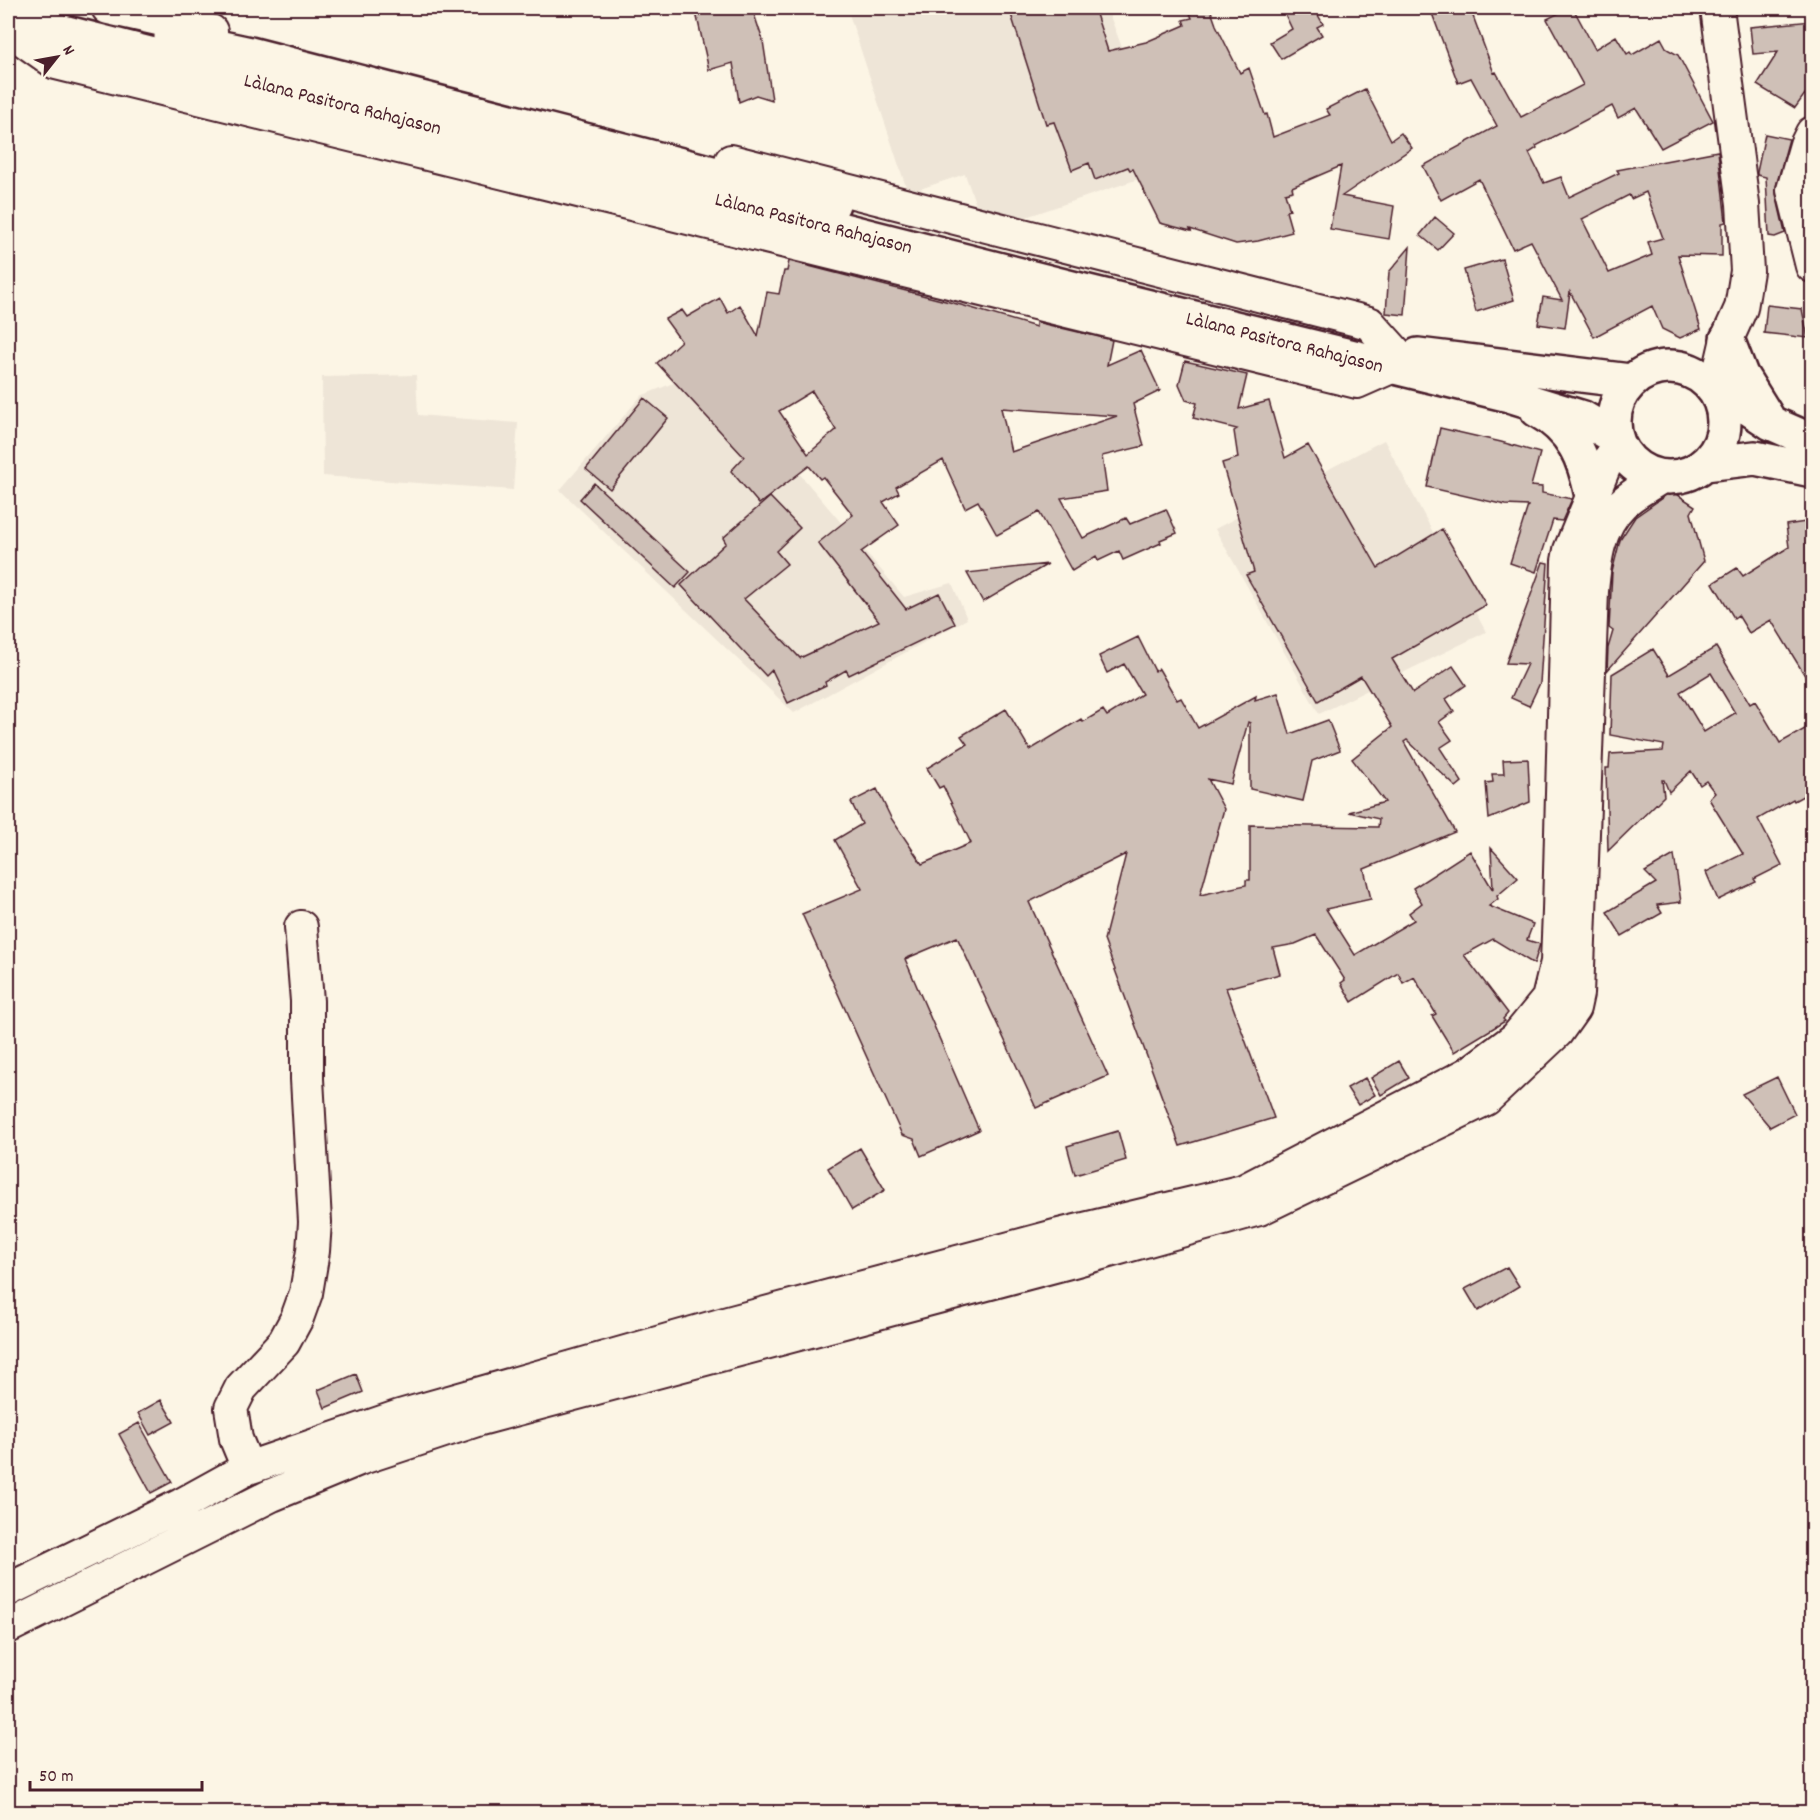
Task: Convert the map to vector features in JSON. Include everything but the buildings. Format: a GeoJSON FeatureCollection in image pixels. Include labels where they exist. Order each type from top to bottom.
{"type":"FeatureCollection","features":[{"type":"Feature","properties":{"kind":"main road","name":"Làlana Pasitora Rahajason"},"geometry":{"type":"LineString","coordinates":[[42,8],[250,54],[684,165],[1393,360],[1583,418],[1617,442]]}},
{"type":"Feature","properties":{"kind":"main road","name":"Làlana Pasitora Rahajason"},"geometry":{"type":"LineString","coordinates":[[8,18],[1393,360],[1597,375],[1630,381]]}},
{"type":"Feature","properties":{"kind":"main road"},"geometry":{"type":"LineString","coordinates":[[1727,339],[1741,375],[1771,423]]}},
{"type":"Feature","properties":{"kind":"main road"},"geometry":{"type":"LineString","coordinates":[[1665,366],[1684,368],[1702,376],[1715,391],[1723,407],[1725,425],[1715,454],[1705,464],[1697,470],[1679,476],[1661,477],[1644,471],[1629,461],[1617,442],[1613,417],[1618,397],[1630,381],[1647,370],[1665,366]]}},
{"type":"Feature","properties":{"kind":"main road"},"geometry":{"type":"LineString","coordinates":[[1715,391],[1738,401],[1771,423],[1812,441]]}},
{"type":"Feature","properties":{"kind":"main road"},"geometry":{"type":"LineString","coordinates":[[1509,395],[1548,416],[1570,436],[1586,466],[1592,496]]}},
{"type":"Feature","properties":{"kind":"main road"},"geometry":{"type":"LineString","coordinates":[[1705,464],[1755,458],[1812,470]]}},
{"type":"Feature","properties":{"kind":"street"},"geometry":{"type":"LineString","coordinates":[[8,28],[56,63],[1085,317],[1358,382],[1393,360],[1369,323],[254,41],[108,8]]}},
{"type":"Feature","properties":{"kind":"street"},"geometry":{"type":"LineString","coordinates":[[1715,391],[1727,339],[1741,308],[1747,270],[1743,204],[1717,8]]}},
{"type":"Feature","properties":{"kind":"street"},"geometry":{"type":"LineString","coordinates":[[1812,133],[1806,145],[1793,190],[1812,266]]}},
{"type":"Feature","properties":{"kind":"street"},"geometry":{"type":"LineString","coordinates":[[8,1590],[248,1468],[400,1416],[728,1323],[1059,1235],[1243,1191],[1468,1074],[1516,1038],[1548,999],[1554,978],[1557,962],[1559,911],[1568,561],[1570,550],[1592,496],[1617,442]]}},
{"type":"Feature","properties":{"kind":"street"},"geometry":{"type":"LineString","coordinates":[[8,1627],[272,1495],[359,1459],[480,1419],[1073,1262],[1259,1209],[1476,1106],[1557,1032],[1574,1008],[1577,994],[1592,591],[1597,549],[1610,519],[1623,503],[1661,477]]}},
{"type":"Feature","properties":{"kind":"street"},"geometry":{"type":"LineString","coordinates":[[248,1468],[236,1439],[231,1408],[241,1388],[284,1342],[297,1318],[306,1293],[313,1251],[315,1222],[309,1122],[307,1001],[301,927]]}},
{"type":"Feature","properties":{"kind":"shaded area"},"geometry":{"type":"Polygon","coordinates":[[[847,8],[1107,8],[1168,169],[985,231],[965,174],[908,193],[847,8]]]}},
{"type":"Feature","properties":{"kind":"shaded area"},"geometry":{"type":"Polygon","coordinates":[[[701,372],[721,381],[904,597],[952,583],[967,619],[794,713],[560,490],[641,396],[701,372]]]}},
{"type":"Feature","properties":{"kind":"shaded area"},"geometry":{"type":"Polygon","coordinates":[[[416,375],[418,415],[518,423],[513,490],[323,476],[322,377],[416,375]]]}},
{"type":"Feature","properties":{"kind":"shaded area"},"geometry":{"type":"Polygon","coordinates":[[[1384,440],[1486,632],[1319,714],[1215,529],[1384,440]]]}}]}
